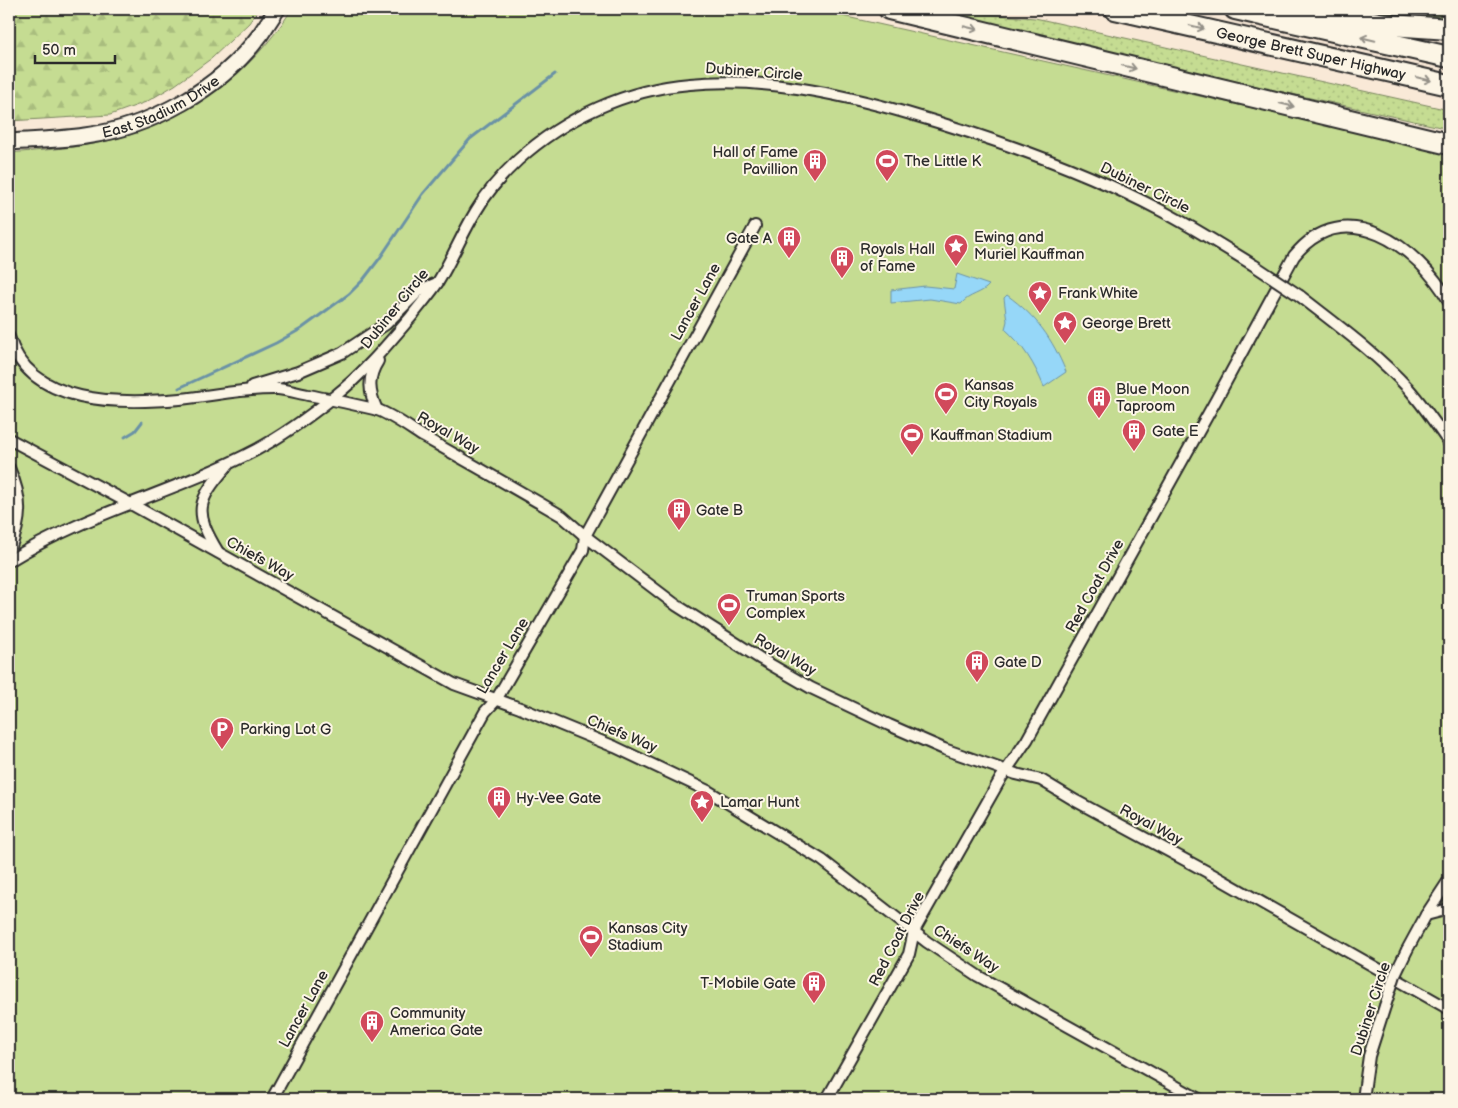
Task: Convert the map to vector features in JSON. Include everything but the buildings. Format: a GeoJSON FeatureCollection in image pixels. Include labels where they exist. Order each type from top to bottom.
{"type":"FeatureCollection","features":[{"type":"Feature","properties":{"kind":"highway"},"geometry":{"type":"LineString","coordinates":[[889,9],[1449,144]]}},
{"type":"Feature","properties":{"kind":"highway","name":"George Brett Super Highway"},"geometry":{"type":"LineString","coordinates":[[1115,9],[1449,85]]}},
{"type":"Feature","properties":{"kind":"highway","name":"George Brett Super Highway"},"geometry":{"type":"LineString","coordinates":[[1235,9],[1449,57]]}},
{"type":"Feature","properties":{"kind":"highway"},"geometry":{"type":"LineString","coordinates":[[1283,9],[1306,10],[1391,25],[1449,29]]}},
{"type":"Feature","properties":{"kind":"main road","name":"East Stadium Drive"},"geometry":{"type":"LineString","coordinates":[[9,142],[86,136],[123,128],[163,112],[196,94],[235,62],[260,35],[277,9]]}},
{"type":"Feature","properties":{"kind":"street","name":"Dubiner Circle"},"geometry":{"type":"LineString","coordinates":[[9,561],[72,527],[259,449],[299,424],[357,376],[386,346],[437,283],[476,210],[494,185],[518,161],[551,134],[593,110],[636,94],[685,84],[715,82],[779,86],[868,102],[966,130],[1086,175],[1123,191],[1202,233],[1300,296],[1387,367],[1408,388],[1449,443]]}},
{"type":"Feature","properties":{"kind":"street","name":"Lancer Lane"},"geometry":{"type":"LineString","coordinates":[[272,1099],[485,712],[496,700],[583,550],[585,536],[755,226]]}},
{"type":"Feature","properties":{"kind":"street","name":"Red Coat Drive"},"geometry":{"type":"LineString","coordinates":[[827,1099],[908,954],[914,931],[1001,778],[1027,740],[1294,256],[1301,247],[1316,235],[1333,229],[1354,227],[1373,232],[1396,244],[1418,261],[1436,280],[1449,302]]}},
{"type":"Feature","properties":{"kind":"street"},"geometry":{"type":"LineString","coordinates":[[236,391],[298,372],[342,353],[386,324],[420,290],[437,283]]}},
{"type":"Feature","properties":{"kind":"street","name":"Royal Way"},"geometry":{"type":"LineString","coordinates":[[9,337],[18,357],[29,370],[58,390],[72,395],[119,401],[151,401],[182,399],[236,391],[278,389],[377,410],[562,516],[585,536],[676,604],[761,659],[811,688],[944,749],[1041,780],[1213,875],[1449,1010]]}},
{"type":"Feature","properties":{"kind":"street"},"geometry":{"type":"LineString","coordinates":[[377,410],[370,390],[370,382],[372,370],[386,346]]}},
{"type":"Feature","properties":{"kind":"street","name":"Chiefs Way"},"geometry":{"type":"LineString","coordinates":[[9,439],[131,504],[454,684],[615,747],[708,791],[822,860],[927,942],[978,976],[1199,1099]]}},
{"type":"Feature","properties":{"kind":"street"},"geometry":{"type":"LineString","coordinates":[[220,554],[203,524],[201,508],[205,493],[229,463]]}},
{"type":"Feature","properties":{"kind":"street"},"geometry":{"type":"LineString","coordinates":[[9,468],[20,506],[19,519],[9,551]]}},
{"type":"Feature","properties":{"kind":"street","name":"Dubiner Circle"},"geometry":{"type":"LineString","coordinates":[[1363,1099],[1369,1056],[1395,976],[1426,915],[1449,880]]}},
{"type":"Feature","properties":{"kind":"street"},"geometry":{"type":"LineString","coordinates":[[1426,915],[1449,909]]}},
{"type":"Feature","properties":{"kind":"green space"},"geometry":{"type":"Polygon","coordinates":[[[9,9],[169,9],[171,13],[177,9],[259,9],[249,23],[212,58],[175,85],[146,102],[110,115],[9,121],[9,9]]]}},
{"type":"Feature","properties":{"kind":"green space","name":"Truman Sports Complex"},"geometry":{"type":"Polygon","coordinates":[[[292,9],[811,9],[1449,152],[1449,1099],[9,1099],[9,153],[89,145],[143,130],[169,119],[216,91],[238,74],[275,33],[292,9]]]}},
{"type":"Feature","properties":{"kind":"green space"},"geometry":{"type":"Polygon","coordinates":[[[1332,9],[1449,9],[1449,23],[1332,9]]]}},
{"type":"Feature","properties":{"kind":"green space"},"geometry":{"type":"Polygon","coordinates":[[[962,12],[1035,18],[1449,110],[1449,129],[930,13],[962,12]]]}},
{"type":"Feature","properties":{"kind":"water"},"geometry":{"type":"Polygon","coordinates":[[[957,274],[989,285],[961,304],[930,299],[891,303],[891,290],[925,286],[954,289],[957,274]]]}},
{"type":"Feature","properties":{"kind":"water"},"geometry":{"type":"Polygon","coordinates":[[[1007,295],[1018,303],[1043,329],[1066,372],[1044,387],[1028,356],[1005,329],[1007,321],[1004,298],[1007,295]]]}},
{"type":"Feature","properties":{"kind":"waterway"},"geometry":{"type":"LineString","coordinates":[[179,388],[276,343],[301,329],[349,294],[380,258],[423,194],[470,139],[555,74]]}},
{"type":"Feature","properties":{"kind":"waterway"},"geometry":{"type":"LineString","coordinates":[[125,437],[135,431],[142,422]]}},
{"type":"Feature","properties":{"kind":"place","name":"Hall of Fame Pavillion"},"geometry":{"type":"Point","coordinates":[815,182]}},
{"type":"Feature","properties":{"kind":"place","name":"The Little K"},"geometry":{"type":"Point","coordinates":[887,182]}},
{"type":"Feature","properties":{"kind":"place","name":"Gate A"},"geometry":{"type":"Point","coordinates":[789,259]}},
{"type":"Feature","properties":{"kind":"place","name":"Ewing and Muriel Kauffman"},"geometry":{"type":"Point","coordinates":[956,267]}},
{"type":"Feature","properties":{"kind":"place","name":"Royals Hall of Fame"},"geometry":{"type":"Point","coordinates":[842,279]}},
{"type":"Feature","properties":{"kind":"place","name":"Frank White"},"geometry":{"type":"Point","coordinates":[1040,314]}},
{"type":"Feature","properties":{"kind":"place","name":"George Brett"},"geometry":{"type":"Point","coordinates":[1065,344]}},
{"type":"Feature","properties":{"kind":"place","name":"Kansas City Royals"},"geometry":{"type":"Point","coordinates":[946,415]}},
{"type":"Feature","properties":{"kind":"place","name":"Blue Moon Taproom"},"geometry":{"type":"Point","coordinates":[1099,419]}},
{"type":"Feature","properties":{"kind":"place","name":"Gate E"},"geometry":{"type":"Point","coordinates":[1134,452]}},
{"type":"Feature","properties":{"kind":"place","name":"Kauffman Stadium"},"geometry":{"type":"Point","coordinates":[912,456]}},
{"type":"Feature","properties":{"kind":"place","name":"Gate B"},"geometry":{"type":"Point","coordinates":[679,531]}},
{"type":"Feature","properties":{"kind":"place","name":"Truman Sports Complex"},"geometry":{"type":"Point","coordinates":[729,626]}},
{"type":"Feature","properties":{"kind":"place","name":"Gate D"},"geometry":{"type":"Point","coordinates":[977,683]}},
{"type":"Feature","properties":{"kind":"place","name":"Parking Lot G"},"geometry":{"type":"Point","coordinates":[222,750]}},
{"type":"Feature","properties":{"kind":"place","name":"Hy-Vee Gate"},"geometry":{"type":"Point","coordinates":[499,819]}},
{"type":"Feature","properties":{"kind":"place","name":"Lamar Hunt"},"geometry":{"type":"Point","coordinates":[702,823]}},
{"type":"Feature","properties":{"kind":"place","name":"Kansas City Stadium"},"geometry":{"type":"Point","coordinates":[591,958]}},
{"type":"Feature","properties":{"kind":"place","name":"T-Mobile Gate"},"geometry":{"type":"Point","coordinates":[814,1004]}},
{"type":"Feature","properties":{"kind":"place","name":"Community America Gate"},"geometry":{"type":"Point","coordinates":[372,1043]}}]}
